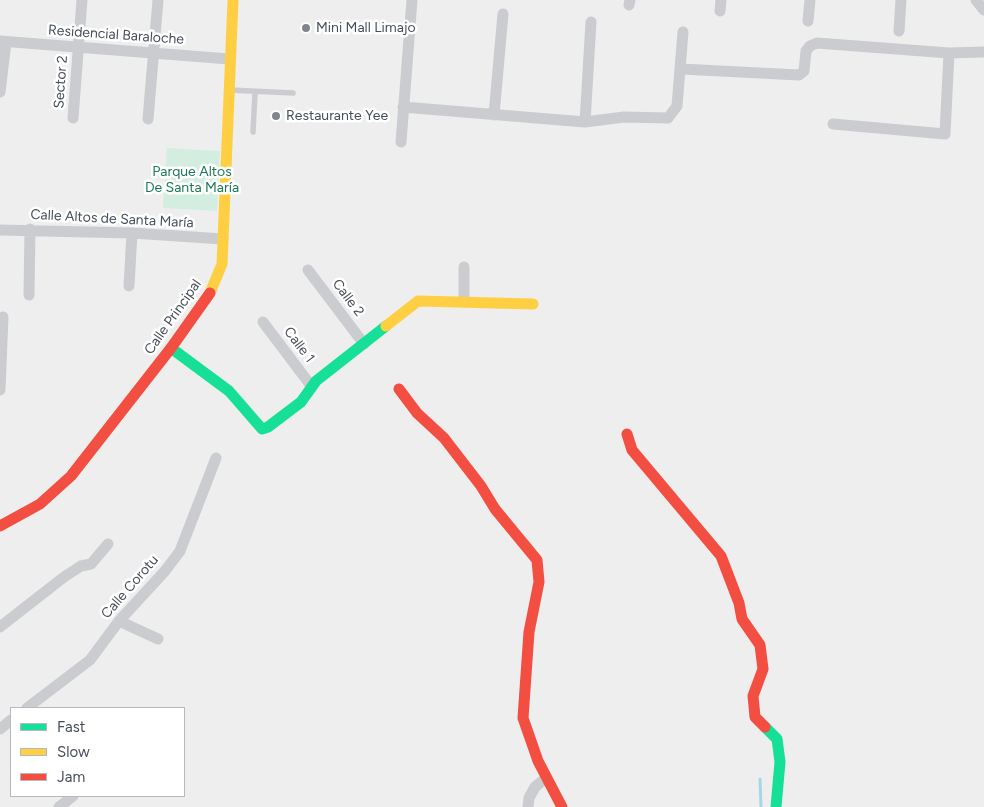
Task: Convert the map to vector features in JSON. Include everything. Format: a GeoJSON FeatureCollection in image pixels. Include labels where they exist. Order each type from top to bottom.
{"type":"FeatureCollection","features":[{"type":"Feature","properties":{"kind":"street","name":"Sector 2"},"geometry":{"type":"LineString","coordinates":[[73,118],[82,0]]}},
{"type":"Feature","properties":{"kind":"street"},"geometry":{"type":"LineString","coordinates":[[148,119],[158,0]]}},
{"type":"Feature","properties":{"kind":"street","name":"Calle Principal"},"geometry":{"type":"LineString","coordinates":[[0,526],[40,504],[71,476],[171,348],[212,290],[222,264],[229,59],[233,0]]}},
{"type":"Feature","properties":{"kind":"street"},"geometry":{"type":"LineString","coordinates":[[401,142],[412,0]]}},
{"type":"Feature","properties":{"kind":"street"},"geometry":{"type":"LineString","coordinates":[[808,22],[810,0]]}},
{"type":"Feature","properties":{"kind":"street"},"geometry":{"type":"LineString","coordinates":[[899,31],[901,0]]}},
{"type":"Feature","properties":{"kind":"street"},"geometry":{"type":"LineString","coordinates":[[976,0],[984,10]]}},
{"type":"Feature","properties":{"kind":"street"},"geometry":{"type":"LineString","coordinates":[[494,115],[503,14]]}},
{"type":"Feature","properties":{"kind":"street"},"geometry":{"type":"LineString","coordinates":[[585,122],[591,22]]}},
{"type":"Feature","properties":{"kind":"street"},"geometry":{"type":"LineString","coordinates":[[403,107],[585,122],[624,117],[668,118],[677,106],[683,32]]}},
{"type":"Feature","properties":{"kind":"street","name":"Residencial Baraloche"},"geometry":{"type":"LineString","coordinates":[[3,42],[229,59]]}},
{"type":"Feature","properties":{"kind":"street"},"geometry":{"type":"LineString","coordinates":[[0,92],[3,42]]}},
{"type":"Feature","properties":{"kind":"street"},"geometry":{"type":"LineString","coordinates":[[680,69],[800,75],[804,71],[806,51],[810,46],[817,43],[949,53],[984,52]]}},
{"type":"Feature","properties":{"kind":"street"},"geometry":{"type":"LineString","coordinates":[[832,124],[945,134],[949,53]]}},
{"type":"Feature","properties":{"kind":"street","name":"Calle Altos de Santa María"},"geometry":{"type":"LineString","coordinates":[[0,230],[132,233],[223,240]]}},
{"type":"Feature","properties":{"kind":"street"},"geometry":{"type":"LineString","coordinates":[[29,295],[30,230]]}},
{"type":"Feature","properties":{"kind":"street"},"geometry":{"type":"LineString","coordinates":[[129,286],[132,233]]}},
{"type":"Feature","properties":{"kind":"street"},"geometry":{"type":"LineString","coordinates":[[464,267],[464,301]]}},
{"type":"Feature","properties":{"kind":"street","name":"Calle 2"},"geometry":{"type":"LineString","coordinates":[[308,270],[364,344]]}},
{"type":"Feature","properties":{"kind":"street"},"geometry":{"type":"LineString","coordinates":[[171,348],[229,391],[262,429],[268,427],[301,402],[312,387],[418,301],[533,304]]}},
{"type":"Feature","properties":{"kind":"street"},"geometry":{"type":"LineString","coordinates":[[0,390],[3,317]]}},
{"type":"Feature","properties":{"kind":"street","name":"Calle 1"},"geometry":{"type":"LineString","coordinates":[[263,322],[312,387]]}},
{"type":"Feature","properties":{"kind":"street"},"geometry":{"type":"LineString","coordinates":[[399,389],[418,413],[444,438],[481,486],[495,509],[537,560],[539,582],[528,632],[523,718],[546,778],[562,807]]}},
{"type":"Feature","properties":{"kind":"street"},"geometry":{"type":"LineString","coordinates":[[627,434],[632,450],[721,556],[742,619],[760,645],[763,669],[753,696],[755,717],[777,739],[780,762],[776,807]]}},
{"type":"Feature","properties":{"kind":"street","name":"Calle Corotu"},"geometry":{"type":"LineString","coordinates":[[28,707],[90,660],[119,621],[165,571],[180,551],[216,458]]}},
{"type":"Feature","properties":{"kind":"street"},"geometry":{"type":"LineString","coordinates":[[0,627],[64,577],[81,566],[91,564],[108,544]]}},
{"type":"Feature","properties":{"kind":"street"},"geometry":{"type":"LineString","coordinates":[[119,621],[158,639]]}},
{"type":"Feature","properties":{"kind":"street"},"geometry":{"type":"LineString","coordinates":[[0,729],[10,721]]}},
{"type":"Feature","properties":{"kind":"street"},"geometry":{"type":"LineString","coordinates":[[528,807],[529,798],[535,788],[546,778]]}},
{"type":"Feature","properties":{"kind":"street"},"geometry":{"type":"LineString","coordinates":[[59,807],[72,797]]}},
{"type":"Feature","properties":{"kind":"lane"},"geometry":{"type":"LineString","coordinates":[[228,90],[255,93],[265,90],[293,93]]}},
{"type":"Feature","properties":{"kind":"lane"},"geometry":{"type":"LineString","coordinates":[[253,132],[255,93]]}},
{"type":"Feature","properties":{"kind":"green space","name":"Parque Altos De Santa María"},"geometry":{"type":"Polygon","coordinates":[[[167,148],[220,151],[217,211],[163,208],[167,148]]]}},
{"type":"Feature","properties":{"kind":"waterway"},"geometry":{"type":"LineString","coordinates":[[760,779],[761,807]]}},
{"type":"Feature","properties":{"kind":"traffic: fast"},"geometry":{"type":"LineString","coordinates":[[171,348],[229,391],[262,429],[268,427],[301,402],[316,381],[386,326]]}},
{"type":"Feature","properties":{"kind":"traffic: fast"},"geometry":{"type":"LineString","coordinates":[[765,727],[777,739],[780,762],[776,807]]}},
{"type":"Feature","properties":{"kind":"traffic: slow"},"geometry":{"type":"LineString","coordinates":[[210,293],[222,264],[233,0]]}},
{"type":"Feature","properties":{"kind":"traffic: slow"},"geometry":{"type":"LineString","coordinates":[[386,326],[418,301],[533,304]]}},
{"type":"Feature","properties":{"kind":"traffic: jam"},"geometry":{"type":"LineString","coordinates":[[0,526],[40,504],[71,476],[171,348],[210,293]]}},
{"type":"Feature","properties":{"kind":"traffic: jam"},"geometry":{"type":"LineString","coordinates":[[399,389],[417,413],[444,438],[481,486],[495,509],[537,560],[539,582],[529,632],[523,718],[538,761],[562,807]]}},
{"type":"Feature","properties":{"kind":"traffic: jam"},"geometry":{"type":"LineString","coordinates":[[627,434],[632,450],[721,556],[739,603],[742,619],[760,645],[763,669],[753,696],[755,717],[765,727]]}},
{"type":"Feature","properties":{"kind":"place","name":"Mini Mall Limajo"},"geometry":{"type":"Point","coordinates":[306,28]}},
{"type":"Feature","properties":{"kind":"place","name":"Restaurante Yee"},"geometry":{"type":"Point","coordinates":[276,116]}}]}
